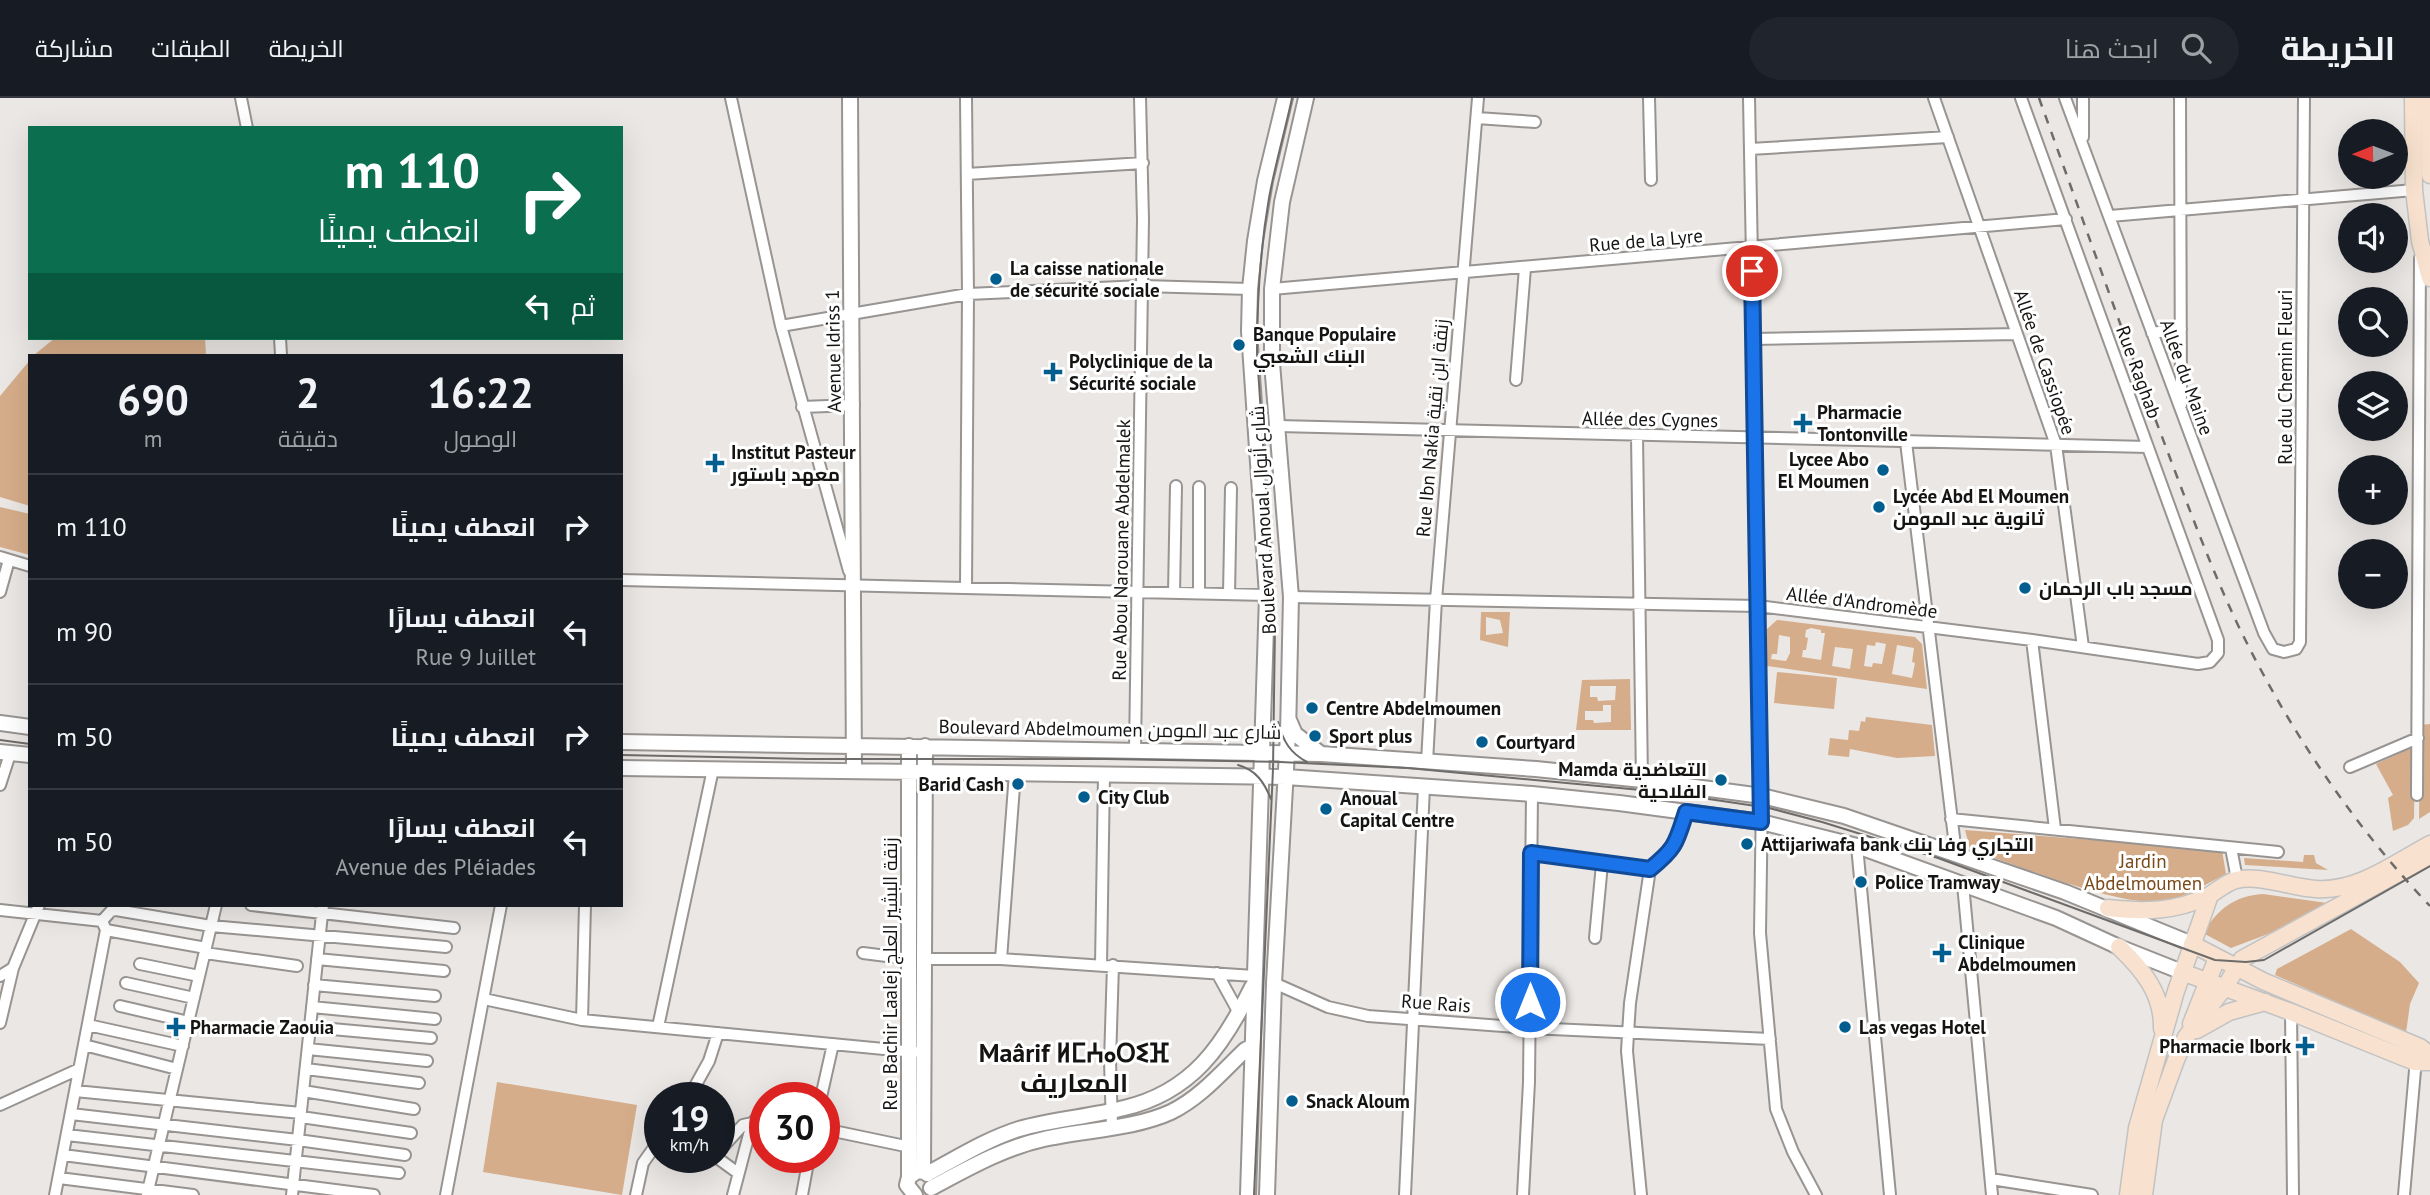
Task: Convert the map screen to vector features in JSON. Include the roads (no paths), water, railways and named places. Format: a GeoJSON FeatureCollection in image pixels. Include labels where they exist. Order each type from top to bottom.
{"type":"FeatureCollection","features":[{"type":"Feature","properties":{"kind":"main road","name":"Avenue Idriss 1"},"geometry":{"type":"LineString","coordinates":[[850,98],[854,405],[854,771]]}},
{"type":"Feature","properties":{"kind":"main road","name":"Boulevard Anoual شارع أنوال"},"geometry":{"type":"LineString","coordinates":[[1248,1195],[1267,595],[1249,331],[1250,289],[1265,181],[1285,98]]}},
{"type":"Feature","properties":{"kind":"main road","name":"Boulevard Anoual شارع أنوال"},"geometry":{"type":"LineString","coordinates":[[1267,1195],[1274,983],[1289,720],[1291,597],[1271,340],[1272,289],[1282,202],[1306,98]]}},
{"type":"Feature","properties":{"kind":"main road"},"geometry":{"type":"LineString","coordinates":[[2413,98],[2414,190],[2420,241],[2430,278]]}},
{"type":"Feature","properties":{"kind":"main road"},"geometry":{"type":"LineString","coordinates":[[2429,98],[2430,175]]}},
{"type":"Feature","properties":{"kind":"main road"},"geometry":{"type":"LineString","coordinates":[[1289,720],[1295,734],[1321,754]]}},
{"type":"Feature","properties":{"kind":"main road"},"geometry":{"type":"LineString","coordinates":[[0,723],[28,727]]}},
{"type":"Feature","properties":{"kind":"main road","name":"Boulevard Abdelmoumen شارع عبد المومن"},"geometry":{"type":"LineString","coordinates":[[623,742],[1321,754],[1642,780],[1762,796],[1844,816],[2108,908],[2192,944],[2236,968],[2424,1056]]}},
{"type":"Feature","properties":{"kind":"main road","name":"Rue Bachir Laalej زنقة البشير العلج"},"geometry":{"type":"LineString","coordinates":[[909,746],[917,959]]}},
{"type":"Feature","properties":{"kind":"main road","name":"Rue Bachir Laalej زنقة البشير العلج"},"geometry":{"type":"LineString","coordinates":[[916,1052],[925,1173],[932,1180],[919,1191],[910,1147],[916,1052],[925,746]]}},
{"type":"Feature","properties":{"kind":"main road"},"geometry":{"type":"LineString","coordinates":[[5,753],[28,755]]}},
{"type":"Feature","properties":{"kind":"main road"},"geometry":{"type":"LineString","coordinates":[[623,768],[1286,778],[1532,794],[1761,822],[1857,846],[2056,918],[2182,972],[2424,1056]]}},
{"type":"Feature","properties":{"kind":"main road"},"geometry":{"type":"LineString","coordinates":[[1236,776],[1254,794],[1259,832]]}},
{"type":"Feature","properties":{"kind":"main road"},"geometry":{"type":"LineString","coordinates":[[2108,908],[2159,911],[2179,908],[2210,895],[2237,879],[2331,890],[2349,886],[2430,844]]}},
{"type":"Feature","properties":{"kind":"main road"},"geometry":{"type":"LineString","coordinates":[[2186,1037],[2225,987],[2242,959],[2430,856]]}},
{"type":"Feature","properties":{"kind":"main road"},"geometry":{"type":"LineString","coordinates":[[2128,1195],[2137,1128],[2182,972],[2210,895]]}},
{"type":"Feature","properties":{"kind":"main road"},"geometry":{"type":"LineString","coordinates":[[2119,947],[2137,964],[2151,985],[2160,1009],[2161,1041]]}},
{"type":"Feature","properties":{"kind":"main road"},"geometry":{"type":"LineString","coordinates":[[2144,1195],[2154,1120],[2217,958]]}},
{"type":"Feature","properties":{"kind":"main road"},"geometry":{"type":"LineString","coordinates":[[925,1173],[983,1144],[1021,1129],[1146,1102],[1181,1085],[1206,1061],[1239,1013],[1254,980]]}},
{"type":"Feature","properties":{"kind":"main road"},"geometry":{"type":"LineString","coordinates":[[2186,1037],[2229,1012],[2265,1002]]}},
{"type":"Feature","properties":{"kind":"main road"},"geometry":{"type":"LineString","coordinates":[[919,1191],[1003,1152],[1042,1139],[1161,1116],[1205,1088],[1252,1046]]}},
{"type":"Feature","properties":{"kind":"street"},"geometry":{"type":"LineString","coordinates":[[241,98],[247,126]]}},
{"type":"Feature","properties":{"kind":"street"},"geometry":{"type":"LineString","coordinates":[[731,98],[781,326],[853,584]]}},
{"type":"Feature","properties":{"kind":"street"},"geometry":{"type":"LineString","coordinates":[[966,98],[966,587]]}},
{"type":"Feature","properties":{"kind":"street","name":"Rue Abou Narouane Abdelmalek"},"geometry":{"type":"LineString","coordinates":[[1135,750],[1143,163],[1140,98]]}},
{"type":"Feature","properties":{"kind":"street","name":"Rue Ibn Nakia زنقة ابن نقية"},"geometry":{"type":"LineString","coordinates":[[1427,762],[1436,600],[1478,98]]}},
{"type":"Feature","properties":{"kind":"street"},"geometry":{"type":"LineString","coordinates":[[1649,98],[1651,180]]}},
{"type":"Feature","properties":{"kind":"street"},"geometry":{"type":"LineString","coordinates":[[1749,98],[1762,796],[1760,933],[1776,1109],[1793,1152],[1816,1195]]}},
{"type":"Feature","properties":{"kind":"street","name":"Allée de Cassiopée"},"geometry":{"type":"LineString","coordinates":[[1934,98],[2056,445],[2084,647]]}},
{"type":"Feature","properties":{"kind":"street","name":"Rue Raghab"},"geometry":{"type":"LineString","coordinates":[[2021,98],[2218,639],[2218,653],[2215,658]]}},
{"type":"Feature","properties":{"kind":"street","name":"Allée du Maine"},"geometry":{"type":"LineString","coordinates":[[2065,98],[2264,633],[2273,649],[2278,652],[2291,651]]}},
{"type":"Feature","properties":{"kind":"street"},"geometry":{"type":"LineString","coordinates":[[2083,98],[2084,147]]}},
{"type":"Feature","properties":{"kind":"street"},"geometry":{"type":"LineString","coordinates":[[2180,98],[2182,415]]}},
{"type":"Feature","properties":{"kind":"street","name":"Rue du Chemin Fleuri"},"geometry":{"type":"LineString","coordinates":[[2291,651],[2296,649],[2300,642],[2304,98]]}},
{"type":"Feature","properties":{"kind":"street"},"geometry":{"type":"LineString","coordinates":[[1477,118],[1535,122]]}},
{"type":"Feature","properties":{"kind":"street"},"geometry":{"type":"LineString","coordinates":[[1750,149],[1948,137]]}},
{"type":"Feature","properties":{"kind":"street"},"geometry":{"type":"LineString","coordinates":[[967,174],[1143,163]]}},
{"type":"Feature","properties":{"kind":"street"},"geometry":{"type":"LineString","coordinates":[[2110,216],[2414,190]]}},
{"type":"Feature","properties":{"kind":"street","name":"Rue de la Lyre"},"geometry":{"type":"LineString","coordinates":[[1272,289],[2066,219]]}},
{"type":"Feature","properties":{"kind":"street"},"geometry":{"type":"LineString","coordinates":[[2417,795],[2424,507],[2420,241]]}},
{"type":"Feature","properties":{"kind":"street"},"geometry":{"type":"LineString","coordinates":[[1516,380],[1525,268]]}},
{"type":"Feature","properties":{"kind":"street"},"geometry":{"type":"LineString","coordinates":[[781,326],[968,294],[1142,286],[1250,289]]}},
{"type":"Feature","properties":{"kind":"street"},"geometry":{"type":"LineString","coordinates":[[2152,333],[2181,329]]}},
{"type":"Feature","properties":{"kind":"street"},"geometry":{"type":"LineString","coordinates":[[1754,339],[2017,334]]}},
{"type":"Feature","properties":{"kind":"street"},"geometry":{"type":"LineString","coordinates":[[802,407],[854,405]]}},
{"type":"Feature","properties":{"kind":"street","name":"Allée des Cygnes"},"geometry":{"type":"LineString","coordinates":[[1278,426],[2148,447]]}},
{"type":"Feature","properties":{"kind":"street"},"geometry":{"type":"LineString","coordinates":[[1637,436],[1642,780]]}},
{"type":"Feature","properties":{"kind":"street"},"geometry":{"type":"LineString","coordinates":[[1906,442],[1956,854]]}},
{"type":"Feature","properties":{"kind":"street"},"geometry":{"type":"LineString","coordinates":[[1174,593],[1176,486]]}},
{"type":"Feature","properties":{"kind":"street"},"geometry":{"type":"LineString","coordinates":[[1199,487],[1199,593]]}},
{"type":"Feature","properties":{"kind":"street"},"geometry":{"type":"LineString","coordinates":[[1229,594],[1231,488]]}},
{"type":"Feature","properties":{"kind":"street"},"geometry":{"type":"LineString","coordinates":[[0,592],[5,558],[28,565]]}},
{"type":"Feature","properties":{"kind":"street"},"geometry":{"type":"LineString","coordinates":[[623,580],[1267,595]]}},
{"type":"Feature","properties":{"kind":"street","name":"Allée d'Andromède"},"geometry":{"type":"LineString","coordinates":[[1291,597],[1758,606],[2032,640],[2198,664],[2210,662],[2215,658]]}},
{"type":"Feature","properties":{"kind":"street"},"geometry":{"type":"LineString","coordinates":[[2032,640],[2055,829]]}},
{"type":"Feature","properties":{"kind":"street"},"geometry":{"type":"LineString","coordinates":[[2418,719],[2430,719]]}},
{"type":"Feature","properties":{"kind":"street"},"geometry":{"type":"LineString","coordinates":[[2350,767],[2418,738]]}},
{"type":"Feature","properties":{"kind":"street"},"geometry":{"type":"LineString","coordinates":[[0,785],[5,753]]}},
{"type":"Feature","properties":{"kind":"street"},"geometry":{"type":"LineString","coordinates":[[658,1027],[713,769]]}},
{"type":"Feature","properties":{"kind":"street"},"geometry":{"type":"LineString","coordinates":[[1001,959],[1015,773]]}},
{"type":"Feature","properties":{"kind":"street"},"geometry":{"type":"LineString","coordinates":[[1104,775],[1112,1126]]}},
{"type":"Feature","properties":{"kind":"street"},"geometry":{"type":"LineString","coordinates":[[1405,1195],[1424,787]]}},
{"type":"Feature","properties":{"kind":"street"},"geometry":{"type":"LineString","coordinates":[[1523,1195],[1530,1028],[1532,794]]}},
{"type":"Feature","properties":{"kind":"street"},"geometry":{"type":"LineString","coordinates":[[1641,1195],[1627,1051],[1630,1003],[1650,869],[1669,854],[1686,812]]}},
{"type":"Feature","properties":{"kind":"street"},"geometry":{"type":"LineString","coordinates":[[1951,819],[2278,852]]}},
{"type":"Feature","properties":{"kind":"street"},"geometry":{"type":"LineString","coordinates":[[1857,846],[1890,1195]]}},
{"type":"Feature","properties":{"kind":"street"},"geometry":{"type":"LineString","coordinates":[[2231,848],[2237,879]]}},
{"type":"Feature","properties":{"kind":"street"},"geometry":{"type":"LineString","coordinates":[[1531,853],[1650,869]]}},
{"type":"Feature","properties":{"kind":"street"},"geometry":{"type":"LineString","coordinates":[[1595,938],[1602,864]]}},
{"type":"Feature","properties":{"kind":"street"},"geometry":{"type":"LineString","coordinates":[[1963,884],[1992,1195]]}},
{"type":"Feature","properties":{"kind":"street"},"geometry":{"type":"LineString","coordinates":[[148,1192],[216,907]]}},
{"type":"Feature","properties":{"kind":"street"},"geometry":{"type":"LineString","coordinates":[[286,907],[322,909],[454,928]]}},
{"type":"Feature","properties":{"kind":"street"},"geometry":{"type":"LineString","coordinates":[[446,1195],[500,907]]}},
{"type":"Feature","properties":{"kind":"street"},"geometry":{"type":"LineString","coordinates":[[582,1020],[585,907]]}},
{"type":"Feature","properties":{"kind":"street"},"geometry":{"type":"LineString","coordinates":[[0,910],[38,909],[206,950],[297,966]]}},
{"type":"Feature","properties":{"kind":"street"},"geometry":{"type":"LineString","coordinates":[[0,1023],[13,968],[38,909]]}},
{"type":"Feature","properties":{"kind":"street"},"geometry":{"type":"LineString","coordinates":[[293,1190],[322,909]]}},
{"type":"Feature","properties":{"kind":"street"},"geometry":{"type":"LineString","coordinates":[[55,1195],[88,1025],[104,925],[111,911],[211,926],[446,947]]}},
{"type":"Feature","properties":{"kind":"street"},"geometry":{"type":"LineString","coordinates":[[863,953],[917,959],[1001,959],[1107,965],[1217,973],[1254,980]]}},
{"type":"Feature","properties":{"kind":"street"},"geometry":{"type":"LineString","coordinates":[[317,959],[444,971]]}},
{"type":"Feature","properties":{"kind":"street"},"geometry":{"type":"LineString","coordinates":[[140,964],[199,976]]}},
{"type":"Feature","properties":{"kind":"street"},"geometry":{"type":"LineString","coordinates":[[0,976],[13,968]]}},
{"type":"Feature","properties":{"kind":"street"},"geometry":{"type":"LineString","coordinates":[[1217,973],[1239,1013]]}},
{"type":"Feature","properties":{"kind":"street"},"geometry":{"type":"LineString","coordinates":[[126,983],[194,999]]}},
{"type":"Feature","properties":{"kind":"street","name":"Rue Rais"},"geometry":{"type":"LineString","coordinates":[[1274,983],[1339,1010],[1368,1016],[1628,1034],[1770,1039]]}},
{"type":"Feature","properties":{"kind":"street"},"geometry":{"type":"LineString","coordinates":[[314,985],[435,996]]}},
{"type":"Feature","properties":{"kind":"street"},"geometry":{"type":"LineString","coordinates":[[484,999],[582,1020],[916,1052]]}},
{"type":"Feature","properties":{"kind":"street"},"geometry":{"type":"LineString","coordinates":[[120,1006],[188,1022]]}},
{"type":"Feature","properties":{"kind":"street"},"geometry":{"type":"LineString","coordinates":[[312,1007],[435,1019]]}},
{"type":"Feature","properties":{"kind":"street"},"geometry":{"type":"LineString","coordinates":[[2291,1012],[2293,1195]]}},
{"type":"Feature","properties":{"kind":"street"},"geometry":{"type":"LineString","coordinates":[[88,1025],[183,1046]]}},
{"type":"Feature","properties":{"kind":"street"},"geometry":{"type":"LineString","coordinates":[[310,1027],[431,1038]]}},
{"type":"Feature","properties":{"kind":"street"},"geometry":{"type":"LineString","coordinates":[[697,1082],[709,1061],[718,1032]]}},
{"type":"Feature","properties":{"kind":"street"},"geometry":{"type":"LineString","coordinates":[[824,1082],[833,1044]]}},
{"type":"Feature","properties":{"kind":"street"},"geometry":{"type":"LineString","coordinates":[[84,1045],[177,1069]]}},
{"type":"Feature","properties":{"kind":"street"},"geometry":{"type":"LineString","coordinates":[[308,1049],[427,1061]]}},
{"type":"Feature","properties":{"kind":"street"},"geometry":{"type":"LineString","coordinates":[[2404,1195],[2424,1056]]}},
{"type":"Feature","properties":{"kind":"street"},"geometry":{"type":"LineString","coordinates":[[0,1105],[79,1069]]}},
{"type":"Feature","properties":{"kind":"street"},"geometry":{"type":"LineString","coordinates":[[306,1069],[419,1083]]}},
{"type":"Feature","properties":{"kind":"street"},"geometry":{"type":"LineString","coordinates":[[303,1090],[414,1109]]}},
{"type":"Feature","properties":{"kind":"street"},"geometry":{"type":"LineString","coordinates":[[75,1091],[301,1115],[411,1133]]}},
{"type":"Feature","properties":{"kind":"street"},"geometry":{"type":"LineString","coordinates":[[71,1114],[405,1155]]}},
{"type":"Feature","properties":{"kind":"street"},"geometry":{"type":"LineString","coordinates":[[735,1134],[743,1125],[749,1124]]}},
{"type":"Feature","properties":{"kind":"street"},"geometry":{"type":"LineString","coordinates":[[840,1132],[910,1147]]}},
{"type":"Feature","properties":{"kind":"street"},"geometry":{"type":"LineString","coordinates":[[733,1195],[749,1134]]}},
{"type":"Feature","properties":{"kind":"street"},"geometry":{"type":"LineString","coordinates":[[67,1135],[399,1173]]}},
{"type":"Feature","properties":{"kind":"street"},"geometry":{"type":"LineString","coordinates":[[63,1155],[293,1190],[374,1195]]}},
{"type":"Feature","properties":{"kind":"street"},"geometry":{"type":"LineString","coordinates":[[636,1195],[644,1162]]}},
{"type":"Feature","properties":{"kind":"street"},"geometry":{"type":"LineString","coordinates":[[802,1195],[806,1173]]}},
{"type":"Feature","properties":{"kind":"street"},"geometry":{"type":"LineString","coordinates":[[59,1178],[148,1192],[193,1195]]}},
{"type":"Feature","properties":{"kind":"street"},"geometry":{"type":"LineString","coordinates":[[1990,1179],[2092,1195]]}},
{"type":"Feature","properties":{"kind":"tram line"},"geometry":{"type":"LineString","coordinates":[[1254,1195],[1273,769],[1275,624],[1257,354],[1258,315],[1266,217],[1292,98]]}},
{"type":"Feature","properties":{"kind":"tram line"},"geometry":{"type":"LineString","coordinates":[[1278,722],[1288,746],[1307,762]]}},
{"type":"Feature","properties":{"kind":"tram line"},"geometry":{"type":"LineString","coordinates":[[0,740],[28,744]]}},
{"type":"Feature","properties":{"kind":"tram line"},"geometry":{"type":"LineString","coordinates":[[623,755],[1280,762],[1408,768],[1662,792],[1769,808],[1822,822],[1938,858],[2215,960],[2246,962],[2264,960],[2430,866]]}},
{"type":"Feature","properties":{"kind":"tram line"},"geometry":{"type":"LineString","coordinates":[[1238,765],[1259,777],[1271,799]]}},
{"type":"Feature","properties":{"kind":"railway"},"geometry":{"type":"LineString","coordinates":[[2039,98],[2156,421],[2237,623],[2277,699],[2323,772],[2374,842],[2430,906]]}},
{"type":"Feature","properties":{"kind":"place","name":"La caisse nationale de sécurité sociale"},"geometry":{"type":"Point","coordinates":[996,279]}},
{"type":"Feature","properties":{"kind":"place","name":"Banque Populaire البنك الشعبي"},"geometry":{"type":"Point","coordinates":[1239,345]}},
{"type":"Feature","properties":{"kind":"place","name":"Polyclinique de la Sécurité sociale"},"geometry":{"type":"Point","coordinates":[1053,372]}},
{"type":"Feature","properties":{"kind":"place","name":"Pharmacie Tontonville"},"geometry":{"type":"Point","coordinates":[1803,423]}},
{"type":"Feature","properties":{"kind":"place","name":"Institut Pasteur معهد باستور"},"geometry":{"type":"Point","coordinates":[715,463]}},
{"type":"Feature","properties":{"kind":"place","name":"Lycee Abo El Moumen"},"geometry":{"type":"Point","coordinates":[1883,470]}},
{"type":"Feature","properties":{"kind":"place","name":"Lycée Abd El Moumen ثانوية عبد المومن"},"geometry":{"type":"Point","coordinates":[1879,507]}},
{"type":"Feature","properties":{"kind":"place","name":"مسجد باب الرحمان"},"geometry":{"type":"Point","coordinates":[2025,588]}},
{"type":"Feature","properties":{"kind":"place","name":"Centre Abdelmoumen"},"geometry":{"type":"Point","coordinates":[1312,708]}},
{"type":"Feature","properties":{"kind":"place","name":"Sport plus"},"geometry":{"type":"Point","coordinates":[1315,736]}},
{"type":"Feature","properties":{"kind":"place","name":"Courtyard"},"geometry":{"type":"Point","coordinates":[1482,742]}},
{"type":"Feature","properties":{"kind":"place","name":"Mamda التعاضدية الفلاحية"},"geometry":{"type":"Point","coordinates":[1721,780]}},
{"type":"Feature","properties":{"kind":"place","name":"Barid Cash"},"geometry":{"type":"Point","coordinates":[1018,784]}},
{"type":"Feature","properties":{"kind":"place","name":"City Club"},"geometry":{"type":"Point","coordinates":[1084,797]}},
{"type":"Feature","properties":{"kind":"place","name":"Anoual Capital Centre"},"geometry":{"type":"Point","coordinates":[1326,809]}},
{"type":"Feature","properties":{"kind":"place","name":"Attijariwafa bank التجاري وفا بنك"},"geometry":{"type":"Point","coordinates":[1747,844]}},
{"type":"Feature","properties":{"kind":"place","name":"Police Tramway"},"geometry":{"type":"Point","coordinates":[1861,882]}},
{"type":"Feature","properties":{"kind":"place","name":"Clinique Abdelmoumen"},"geometry":{"type":"Point","coordinates":[1942,953]}},
{"type":"Feature","properties":{"kind":"place","name":"Pharmacie Zaouia"},"geometry":{"type":"Point","coordinates":[176,1027]}},
{"type":"Feature","properties":{"kind":"place","name":"Las vegas Hotel"},"geometry":{"type":"Point","coordinates":[1845,1027]}},
{"type":"Feature","properties":{"kind":"place","name":"Pharmacie Ibork"},"geometry":{"type":"Point","coordinates":[2305,1046]}},
{"type":"Feature","properties":{"kind":"place","name":"Snack Aloum"},"geometry":{"type":"Point","coordinates":[1292,1101]}},
{"type":"Feature","properties":{"kind":"district","name":"Maârif ⵍⵎⵄⴰⵔⵉⴼ المعاريف"},"geometry":{"type":"Point","coordinates":[1074,1068]}},
{"type":"Feature","properties":{"kind":"park label","name":"Jardin Abdelmoumen"},"geometry":{"type":"Point","coordinates":[2143,872]}}]}
